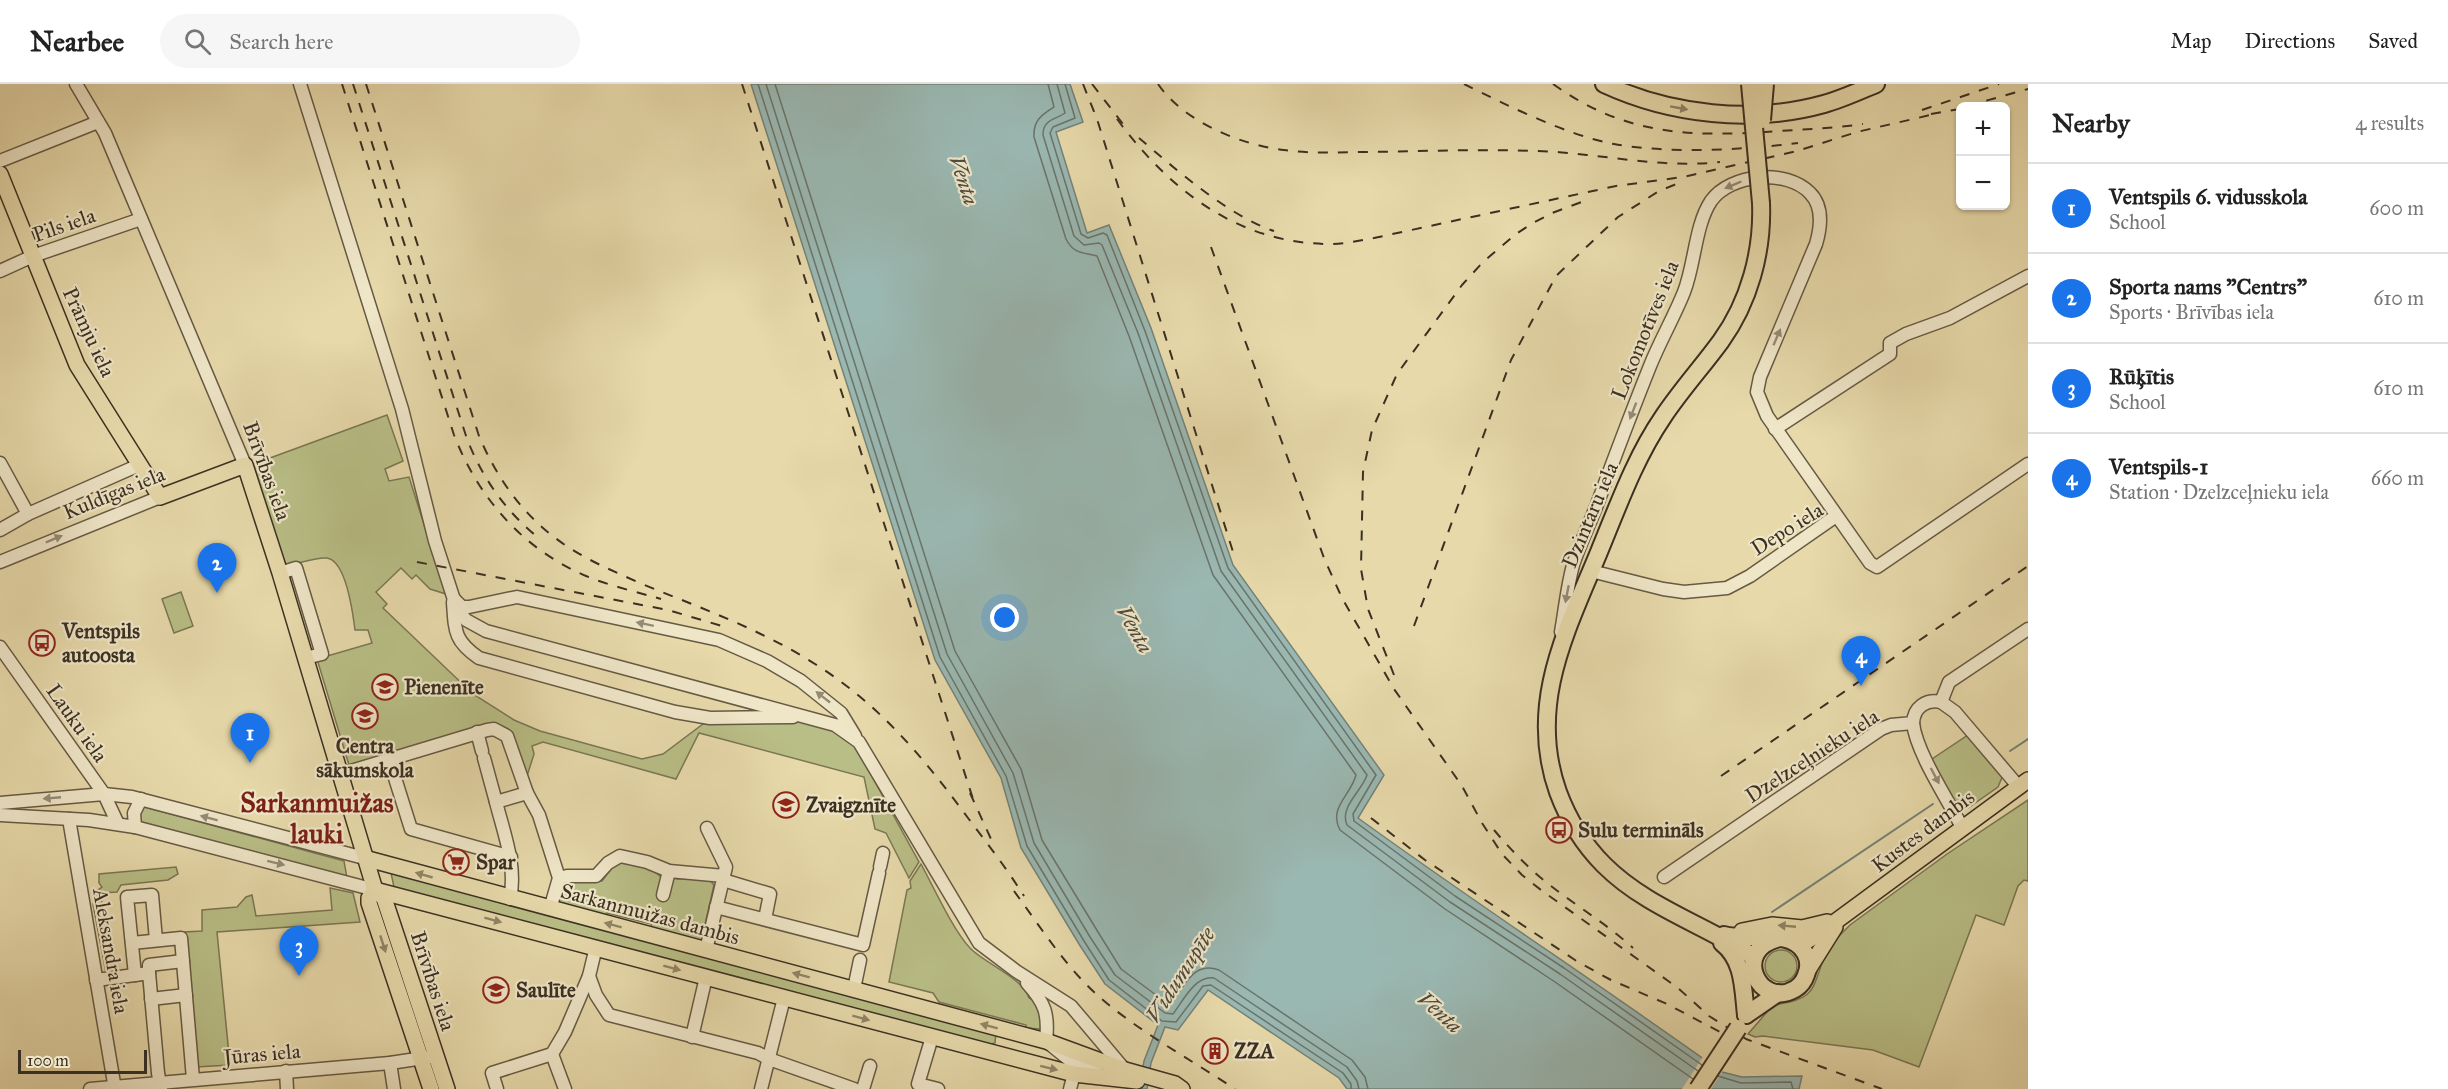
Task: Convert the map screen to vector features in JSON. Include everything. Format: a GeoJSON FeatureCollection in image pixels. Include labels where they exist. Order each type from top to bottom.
{"type":"FeatureCollection","features":[{"type":"Feature","properties":{"kind":"highway"},"geometry":{"type":"LineString","coordinates":[[1604,84],[1672,108],[1746,115],[1787,112],[1825,104],[1876,84]]}},
{"type":"Feature","properties":{"kind":"highway","name":"Dzintaru iela"},"geometry":{"type":"LineString","coordinates":[[1697,925],[1654,903],[1618,878],[1590,849],[1569,817],[1553,776],[1546,735],[1548,695],[1559,648],[1628,482],[1649,439],[1674,401],[1721,340],[1746,295],[1754,267],[1761,203],[1750,84]]}},
{"type":"Feature","properties":{"kind":"highway"},"geometry":{"type":"LineString","coordinates":[[1758,160],[1765,84]]}},
{"type":"Feature","properties":{"kind":"highway"},"geometry":{"type":"LineString","coordinates":[[1697,925],[1735,938],[1787,939],[1802,948],[1808,958],[1805,980],[1797,988],[1788,992],[1778,993],[1768,990],[1760,984],[1755,975]]}},
{"type":"Feature","properties":{"kind":"highway"},"geometry":{"type":"LineString","coordinates":[[1697,925],[1754,957]]}},
{"type":"Feature","properties":{"kind":"highway"},"geometry":{"type":"LineString","coordinates":[[1697,925],[1735,956],[1743,988],[1742,1021]]}},
{"type":"Feature","properties":{"kind":"highway"},"geometry":{"type":"LineString","coordinates":[[1698,1089],[1742,1021],[1755,975],[1754,957],[1760,947],[1769,940],[1787,939]]}},
{"type":"Feature","properties":{"kind":"highway"},"geometry":{"type":"LineString","coordinates":[[1742,1021],[1778,993]]}},
{"type":"Feature","properties":{"kind":"main road","name":"Prāmju iela"},"geometry":{"type":"LineString","coordinates":[[0,174],[77,365],[160,497]]}},
{"type":"Feature","properties":{"kind":"main road","name":"Kuldīgas iela"},"geometry":{"type":"LineString","coordinates":[[160,497],[245,465]]}},
{"type":"Feature","properties":{"kind":"main road","name":"Brīvības iela"},"geometry":{"type":"LineString","coordinates":[[245,465],[368,859],[375,890],[369,898],[369,903],[429,1057],[447,1089]]}},
{"type":"Feature","properties":{"kind":"main road","name":"Kustes dambis"},"geometry":{"type":"LineString","coordinates":[[1844,916],[2023,783]]}},
{"type":"Feature","properties":{"kind":"main road","name":"Sarkanmuižas dambis"},"geometry":{"type":"LineString","coordinates":[[368,859],[510,899],[1046,1041],[1130,1074],[1161,1084],[1174,1084],[1182,1089]]}},
{"type":"Feature","properties":{"kind":"main road","name":"Sarkanmuižas dambis"},"geometry":{"type":"LineString","coordinates":[[375,890],[932,1037],[1072,1082],[1130,1074]]}},
{"type":"Feature","properties":{"kind":"main road"},"geometry":{"type":"LineString","coordinates":[[1697,925],[1739,931],[1772,926],[1802,928],[1817,926],[1844,916]]}},
{"type":"Feature","properties":{"kind":"main road"},"geometry":{"type":"LineString","coordinates":[[1787,939],[1807,941],[1844,916]]}},
{"type":"Feature","properties":{"kind":"main road"},"geometry":{"type":"LineString","coordinates":[[1808,970],[1825,940],[1844,916]]}},
{"type":"Feature","properties":{"kind":"main road","name":"Brīvības iela"},"geometry":{"type":"LineString","coordinates":[[429,1057],[431,1089]]}},
{"type":"Feature","properties":{"kind":"street","name":"Brīvības iela"},"geometry":{"type":"LineString","coordinates":[[76,84],[98,122],[245,465]]}},
{"type":"Feature","properties":{"kind":"street"},"geometry":{"type":"LineString","coordinates":[[300,84],[402,409],[435,541],[457,609],[466,620],[486,631],[836,725],[859,742]]}},
{"type":"Feature","properties":{"kind":"street"},"geometry":{"type":"LineString","coordinates":[[0,161],[98,122]]}},
{"type":"Feature","properties":{"kind":"street","name":"Lokomotīves iela"},"geometry":{"type":"LineString","coordinates":[[1559,648],[1574,564],[1651,364],[1685,290],[1704,215],[1712,200],[1725,188],[1738,182],[1776,178],[1793,182],[1810,193],[1818,206],[1821,229],[1760,377],[1757,392],[1775,429],[1836,516]]}},
{"type":"Feature","properties":{"kind":"street","name":"Pils iela"},"geometry":{"type":"LineString","coordinates":[[0,271],[33,256],[141,219]]}},
{"type":"Feature","properties":{"kind":"street"},"geometry":{"type":"LineString","coordinates":[[1775,429],[1890,354],[1890,343],[1906,334],[1950,318],[2028,276]]}},
{"type":"Feature","properties":{"kind":"street"},"geometry":{"type":"LineString","coordinates":[[0,463],[28,514]]}},
{"type":"Feature","properties":{"kind":"street","name":"Depo iela"},"geometry":{"type":"LineString","coordinates":[[1591,571],[1684,592],[1726,588],[1750,576],[1836,516],[1870,563],[1877,567],[2028,464]]}},
{"type":"Feature","properties":{"kind":"street","name":"Kuldīgas iela"},"geometry":{"type":"LineString","coordinates":[[0,531],[28,514],[139,465]]}},
{"type":"Feature","properties":{"kind":"street","name":"Kuldīgas iela"},"geometry":{"type":"LineString","coordinates":[[0,562],[160,497]]}},
{"type":"Feature","properties":{"kind":"street"},"geometry":{"type":"LineString","coordinates":[[453,598],[462,607],[469,607],[517,597],[730,644],[767,661],[826,699],[841,713],[970,930],[987,951],[1071,1006],[1130,1074]]}},
{"type":"Feature","properties":{"kind":"street"},"geometry":{"type":"LineString","coordinates":[[453,598],[455,633],[464,647],[479,657],[675,712],[710,718],[810,717]]}},
{"type":"Feature","properties":{"kind":"street"},"geometry":{"type":"LineString","coordinates":[[2023,783],[1955,712],[1941,702],[1949,682],[2028,628]]}},
{"type":"Feature","properties":{"kind":"street","name":"Lauku iela"},"geometry":{"type":"LineString","coordinates":[[0,647],[104,794],[118,824]]}},
{"type":"Feature","properties":{"kind":"street","name":"Dzelzceļnieku iela"},"geometry":{"type":"LineString","coordinates":[[1664,877],[1881,729],[1891,725],[1913,723],[1913,717],[1921,705],[1928,702],[1941,702]]}},
{"type":"Feature","properties":{"kind":"street"},"geometry":{"type":"LineString","coordinates":[[1913,723],[1925,758],[1962,827]]}},
{"type":"Feature","properties":{"kind":"street"},"geometry":{"type":"LineString","coordinates":[[342,774],[477,732],[494,729],[507,736],[527,793],[540,815],[559,878],[550,909]]}},
{"type":"Feature","properties":{"kind":"street"},"geometry":{"type":"LineString","coordinates":[[477,732],[511,856],[510,899]]}},
{"type":"Feature","properties":{"kind":"street"},"geometry":{"type":"LineString","coordinates":[[389,759],[411,829],[511,856]]}},
{"type":"Feature","properties":{"kind":"street"},"geometry":{"type":"LineString","coordinates":[[496,802],[527,793]]}},
{"type":"Feature","properties":{"kind":"street","name":"Sarkanmuižas dambis"},"geometry":{"type":"LineString","coordinates":[[0,803],[104,794],[141,799],[368,859]]}},
{"type":"Feature","properties":{"kind":"street"},"geometry":{"type":"LineString","coordinates":[[135,827],[134,813],[141,799]]}},
{"type":"Feature","properties":{"kind":"street"},"geometry":{"type":"LineString","coordinates":[[18,801],[18,816]]}},
{"type":"Feature","properties":{"kind":"street","name":"Sarkanmuižas dambis"},"geometry":{"type":"LineString","coordinates":[[0,815],[69,819],[135,827],[375,890]]}},
{"type":"Feature","properties":{"kind":"street","name":"Aleksandra iela"},"geometry":{"type":"LineString","coordinates":[[69,819],[115,1088]]}},
{"type":"Feature","properties":{"kind":"street"},"geometry":{"type":"LineString","coordinates":[[706,950],[726,867],[707,828]]}},
{"type":"Feature","properties":{"kind":"street"},"geometry":{"type":"LineString","coordinates":[[854,989],[883,854]]}},
{"type":"Feature","properties":{"kind":"street"},"geometry":{"type":"LineString","coordinates":[[559,878],[596,876],[608,863],[620,856],[647,862],[669,871],[723,878],[770,894],[765,919]]}},
{"type":"Feature","properties":{"kind":"street"},"geometry":{"type":"LineString","coordinates":[[663,895],[669,871]]}},
{"type":"Feature","properties":{"kind":"street"},"geometry":{"type":"LineString","coordinates":[[135,975],[127,897],[152,895],[156,940]]}},
{"type":"Feature","properties":{"kind":"street"},"geometry":{"type":"LineString","coordinates":[[716,907],[765,919],[862,953]]}},
{"type":"Feature","properties":{"kind":"street"},"geometry":{"type":"LineString","coordinates":[[132,943],[181,938],[194,1079]]}},
{"type":"Feature","properties":{"kind":"street"},"geometry":{"type":"LineString","coordinates":[[497,1089],[492,1073],[552,1054],[565,1032],[589,976],[596,947]]}},
{"type":"Feature","properties":{"kind":"street"},"geometry":{"type":"LineString","coordinates":[[160,1086],[148,974],[149,965],[183,961]]}},
{"type":"Feature","properties":{"kind":"street"},"geometry":{"type":"LineString","coordinates":[[1016,971],[1037,994],[1045,1008],[1048,1021],[1046,1041],[1072,1062],[1105,1076]]}},
{"type":"Feature","properties":{"kind":"street"},"geometry":{"type":"LineString","coordinates":[[96,980],[148,974]]}},
{"type":"Feature","properties":{"kind":"street"},"geometry":{"type":"LineString","coordinates":[[589,976],[596,995],[609,1015],[758,1053],[854,1089]]}},
{"type":"Feature","properties":{"kind":"street"},"geometry":{"type":"LineString","coordinates":[[692,1036],[706,977]]}},
{"type":"Feature","properties":{"kind":"street"},"geometry":{"type":"LineString","coordinates":[[151,999],[186,995]]}},
{"type":"Feature","properties":{"kind":"street"},"geometry":{"type":"LineString","coordinates":[[761,1089],[784,998]]}},
{"type":"Feature","properties":{"kind":"street"},"geometry":{"type":"LineString","coordinates":[[1048,1021],[1053,1011],[1063,1006],[1071,1006]]}},
{"type":"Feature","properties":{"kind":"street"},"geometry":{"type":"LineString","coordinates":[[932,1037],[918,1084],[938,1089]]}},
{"type":"Feature","properties":{"kind":"street"},"geometry":{"type":"LineString","coordinates":[[552,1054],[565,1089]]}},
{"type":"Feature","properties":{"kind":"street","name":"Jūras iela"},"geometry":{"type":"LineString","coordinates":[[90,1089],[160,1086],[194,1079],[390,1063],[429,1057]]}},
{"type":"Feature","properties":{"kind":"street"},"geometry":{"type":"LineString","coordinates":[[390,1063],[394,1089]]}},
{"type":"Feature","properties":{"kind":"street"},"geometry":{"type":"LineString","coordinates":[[863,1089],[870,1066]]}},
{"type":"Feature","properties":{"kind":"street"},"geometry":{"type":"LineString","coordinates":[[286,1071],[287,1089]]}},
{"type":"Feature","properties":{"kind":"green space"},"geometry":{"type":"Polygon","coordinates":[[[387,415],[403,461],[385,469],[389,481],[409,477],[446,594],[430,589],[416,575],[412,579],[401,568],[376,592],[387,604],[383,608],[473,694],[514,720],[540,731],[642,759],[663,754],[703,724],[795,720],[831,729],[851,741],[857,749],[919,862],[909,878],[886,833],[875,829],[864,777],[699,733],[676,779],[543,742],[532,746],[534,754],[527,776],[511,734],[488,725],[349,765],[317,659],[372,643],[368,630],[355,630],[344,578],[334,561],[322,558],[285,566],[251,465],[387,415]]]}},
{"type":"Feature","properties":{"kind":"green space"},"geometry":{"type":"Polygon","coordinates":[[[181,592],[193,626],[174,633],[162,599],[181,592]]]}},
{"type":"Feature","properties":{"kind":"green space"},"geometry":{"type":"Polygon","coordinates":[[[1968,735],[2003,775],[1998,787],[1968,808],[1957,809],[1932,759],[1968,735]]]}},
{"type":"Feature","properties":{"kind":"green space"},"geometry":{"type":"Polygon","coordinates":[[[2028,800],[2028,881],[2024,880],[2018,886],[2004,925],[1976,915],[1919,1067],[1873,1050],[1763,1036],[1755,1037],[1748,1034],[1773,1005],[1800,999],[1807,994],[1816,981],[1828,950],[1850,925],[1947,854],[2028,800]]]}},
{"type":"Feature","properties":{"kind":"green space"},"geometry":{"type":"Polygon","coordinates":[[[145,807],[344,861],[347,878],[140,825],[140,808],[145,807]]]}},
{"type":"Feature","properties":{"kind":"green space"},"geometry":{"type":"Polygon","coordinates":[[[620,863],[647,866],[660,876],[678,879],[708,878],[714,885],[701,942],[652,930],[651,924],[607,913],[605,919],[555,905],[563,883],[602,881],[612,868],[620,863]]]}},
{"type":"Feature","properties":{"kind":"green space"},"geometry":{"type":"Polygon","coordinates":[[[921,864],[964,941],[976,954],[1019,984],[1029,998],[1033,1000],[1033,996],[1038,1003],[1043,1024],[1040,1029],[1026,1028],[1026,1025],[939,1002],[933,993],[889,982],[907,890],[911,888],[910,881],[921,864]]]}},
{"type":"Feature","properties":{"kind":"green space"},"geometry":{"type":"Polygon","coordinates":[[[176,867],[178,874],[168,880],[121,885],[117,892],[101,893],[108,970],[106,973],[93,904],[98,890],[102,887],[99,883],[99,874],[176,867]]]}},
{"type":"Feature","properties":{"kind":"green space"},"geometry":{"type":"Polygon","coordinates":[[[391,873],[996,1033],[995,1043],[987,1045],[395,892],[391,873]]]}},
{"type":"Feature","properties":{"kind":"green space"},"geometry":{"type":"Polygon","coordinates":[[[330,888],[353,893],[360,922],[217,932],[230,1065],[196,1067],[184,932],[202,931],[202,910],[237,907],[246,897],[252,895],[256,916],[332,910],[330,888]]]}},
{"type":"Feature","properties":{"kind":"green space"},"geometry":{"type":"Polygon","coordinates":[[[1781,950],[1792,955],[1797,966],[1792,977],[1781,982],[1770,977],[1765,966],[1770,955],[1781,950]]]}},
{"type":"Feature","properties":{"kind":"water"},"geometry":{"type":"Polygon","coordinates":[[[751,84],[1070,84],[1083,122],[1056,132],[1087,233],[1109,225],[1151,328],[1233,565],[1384,775],[1358,818],[1722,1072],[1742,1077],[1802,1076],[1799,1089],[1347,1089],[1339,1078],[1208,990],[1178,1030],[1165,1027],[1151,1063],[1147,1089],[1139,1089],[1144,1061],[1158,1025],[1105,984],[1079,944],[1021,848],[1001,778],[935,660],[751,84]]]}},
{"type":"Feature","properties":{"kind":"pier"},"geometry":{"type":"Polygon","coordinates":[[[1704,1055],[1724,1069],[1711,1089],[1682,1089],[1704,1055]]]}},
{"type":"Feature","properties":{"kind":"waterway"},"geometry":{"type":"LineString","coordinates":[[2010,751],[2028,739]]}},
{"type":"Feature","properties":{"kind":"waterway"},"geometry":{"type":"LineString","coordinates":[[1772,912],[1933,804]]}},
{"type":"Feature","properties":{"kind":"railway"},"geometry":{"type":"LineString","coordinates":[[342,84],[454,435],[476,480],[506,519],[542,552],[586,576],[661,599]]}},
{"type":"Feature","properties":{"kind":"railway"},"geometry":{"type":"LineString","coordinates":[[353,84],[467,439],[495,491],[513,514],[535,535]]}},
{"type":"Feature","properties":{"kind":"railway"},"geometry":{"type":"LineString","coordinates":[[366,84],[479,436],[510,492],[542,527],[586,557],[642,584],[753,630],[815,664],[860,696],[917,753],[990,847],[1024,896]]}},
{"type":"Feature","properties":{"kind":"railway"},"geometry":{"type":"LineString","coordinates":[[742,84],[973,799]]}},
{"type":"Feature","properties":{"kind":"railway"},"geometry":{"type":"LineString","coordinates":[[1083,84],[1097,119],[1234,555]]}},
{"type":"Feature","properties":{"kind":"railway"},"geometry":{"type":"LineString","coordinates":[[1092,84],[1123,124]]}},
{"type":"Feature","properties":{"kind":"railway"},"geometry":{"type":"LineString","coordinates":[[1158,84],[1182,109],[1214,129],[1249,143],[1284,150],[1305,152],[1538,151],[1674,164],[1720,162]]}},
{"type":"Feature","properties":{"kind":"railway"},"geometry":{"type":"LineString","coordinates":[[1464,84],[1558,127],[1614,144],[1658,149],[1706,150],[1798,143]]}},
{"type":"Feature","properties":{"kind":"railway"},"geometry":{"type":"LineString","coordinates":[[1553,84],[1607,115],[1662,130],[1718,134],[1863,124]]}},
{"type":"Feature","properties":{"kind":"railway"},"geometry":{"type":"LineString","coordinates":[[1922,110],[1999,84]]}},
{"type":"Feature","properties":{"kind":"railway"},"geometry":{"type":"LineString","coordinates":[[1981,102],[2028,89]]}},
{"type":"Feature","properties":{"kind":"railway"},"geometry":{"type":"LineString","coordinates":[[1931,114],[1956,110]]}},
{"type":"Feature","properties":{"kind":"railway"},"geometry":{"type":"LineString","coordinates":[[1117,119],[1160,169],[1210,209],[1238,224],[1267,235],[1299,242],[1333,244],[1374,238],[1616,186],[1683,177],[1797,151],[1857,132],[1939,113]]}},
{"type":"Feature","properties":{"kind":"railway"},"geometry":{"type":"LineString","coordinates":[[1139,138],[1185,177],[1221,203],[1239,215],[1274,231]]}},
{"type":"Feature","properties":{"kind":"railway"},"geometry":{"type":"LineString","coordinates":[[1414,626],[1511,360],[1556,276],[1618,217],[1659,191],[1679,183]]}},
{"type":"Feature","properties":{"kind":"railway"},"geometry":{"type":"LineString","coordinates":[[1394,675],[1368,609],[1361,569],[1363,472],[1372,430],[1397,374],[1462,285],[1483,262],[1533,223],[1587,200]]}},
{"type":"Feature","properties":{"kind":"railway"},"geometry":{"type":"LineString","coordinates":[[1211,247],[1324,558],[1342,598],[1394,689],[1462,786],[1502,854],[1522,875],[1541,890],[1678,988],[1709,1016],[1746,1039],[1882,1089]]}},
{"type":"Feature","properties":{"kind":"railway"},"geometry":{"type":"LineString","coordinates":[[417,562],[668,610],[722,626]]}},
{"type":"Feature","properties":{"kind":"railway"},"geometry":{"type":"LineString","coordinates":[[1721,776],[2028,566]]}},
{"type":"Feature","properties":{"kind":"railway"},"geometry":{"type":"LineString","coordinates":[[970,793],[991,839]]}},
{"type":"Feature","properties":{"kind":"railway"},"geometry":{"type":"LineString","coordinates":[[1371,818],[1425,860],[1578,962],[1720,1032]]}},
{"type":"Feature","properties":{"kind":"railway"},"geometry":{"type":"LineString","coordinates":[[1494,830],[1543,880],[1633,948]]}},
{"type":"Feature","properties":{"kind":"railway"},"geometry":{"type":"LineString","coordinates":[[1014,891],[1062,956],[1094,992],[1144,1031],[1235,1089]]}},
{"type":"Feature","properties":{"kind":"place","name":"Sporta nams \"Centrs\""},"geometry":{"type":"Point","coordinates":[217,593]}},
{"type":"Feature","properties":{"kind":"place","name":"Ventspils autoosta"},"geometry":{"type":"Point","coordinates":[42,643]}},
{"type":"Feature","properties":{"kind":"place","name":"Ventspils-1"},"geometry":{"type":"Point","coordinates":[1861,686]}},
{"type":"Feature","properties":{"kind":"place","name":"Pienenīte"},"geometry":{"type":"Point","coordinates":[385,687]}},
{"type":"Feature","properties":{"kind":"place","name":"Centra sākumskola"},"geometry":{"type":"Point","coordinates":[365,716]}},
{"type":"Feature","properties":{"kind":"place","name":"Ventspils 6. vidusskola"},"geometry":{"type":"Point","coordinates":[250,763]}},
{"type":"Feature","properties":{"kind":"place","name":"Zvaigznīte"},"geometry":{"type":"Point","coordinates":[786,805]}},
{"type":"Feature","properties":{"kind":"place","name":"Sulu termināls"},"geometry":{"type":"Point","coordinates":[1559,830]}},
{"type":"Feature","properties":{"kind":"place","name":"Spar"},"geometry":{"type":"Point","coordinates":[456,862]}},
{"type":"Feature","properties":{"kind":"place","name":"Rūķītis"},"geometry":{"type":"Point","coordinates":[299,976]}},
{"type":"Feature","properties":{"kind":"place","name":"Saulīte"},"geometry":{"type":"Point","coordinates":[496,990]}},
{"type":"Feature","properties":{"kind":"place","name":"ZZA"},"geometry":{"type":"Point","coordinates":[1215,1051]}},
{"type":"Feature","properties":{"kind":"district","name":"Sarkanmuižas lauki"},"geometry":{"type":"Point","coordinates":[317,818]}},
{"type":"Feature","properties":{"kind":"water label","name":"Venta"},"geometry":{"type":"Point","coordinates":[964,180]}},
{"type":"Feature","properties":{"kind":"water label","name":"Venta"},"geometry":{"type":"Point","coordinates":[1135,629]}},
{"type":"Feature","properties":{"kind":"water label","name":"Vidumupīte"},"geometry":{"type":"Point","coordinates":[1180,975]}},
{"type":"Feature","properties":{"kind":"water label","name":"Venta"},"geometry":{"type":"Point","coordinates":[1440,1012]}}]}
